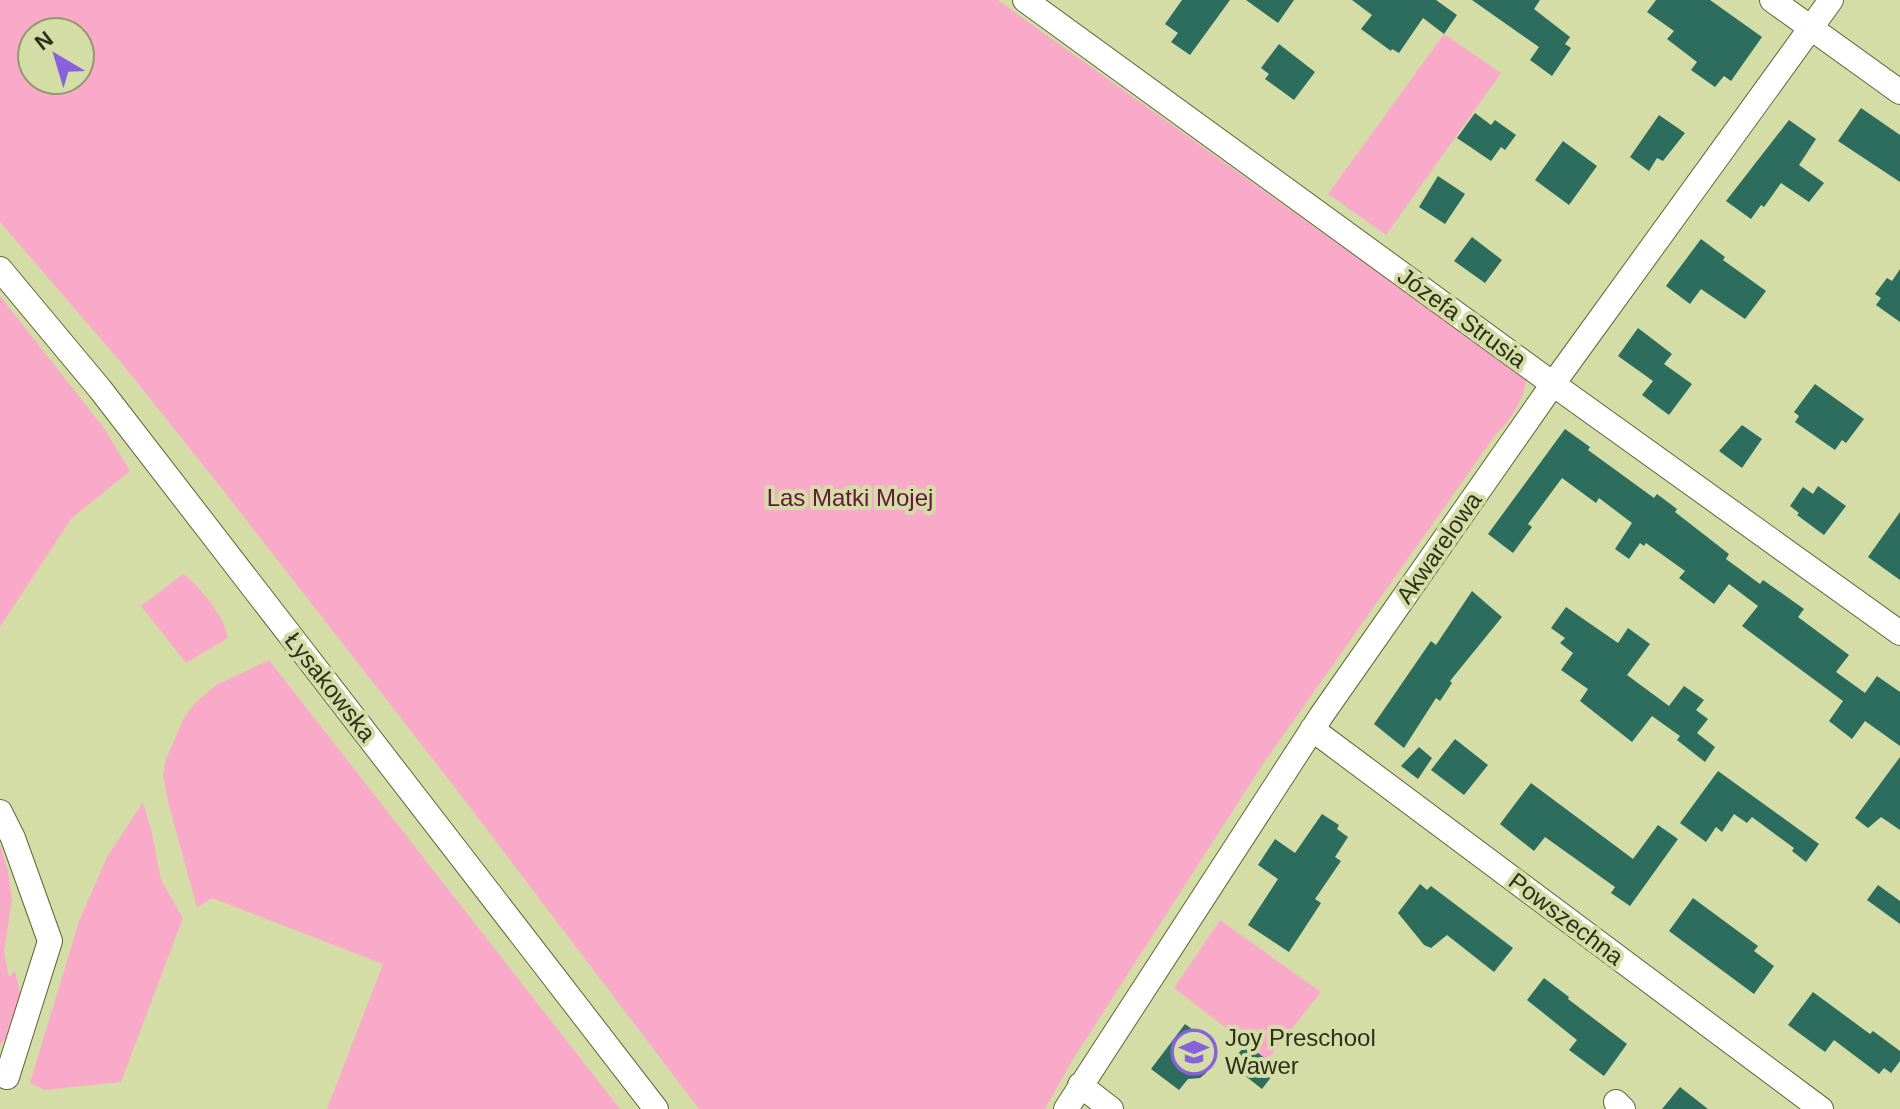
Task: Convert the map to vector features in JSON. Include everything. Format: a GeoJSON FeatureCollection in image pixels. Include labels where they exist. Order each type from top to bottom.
{"type":"FeatureCollection","features":[{"type":"Feature","properties":{"kind":"street","name":"Józefa Strusia"},"geometry":{"type":"LineString","coordinates":[[1025,0],[1900,633]]}},
{"type":"Feature","properties":{"kind":"street"},"geometry":{"type":"LineString","coordinates":[[1772,0],[1900,92]]}},
{"type":"Feature","properties":{"kind":"street","name":"Akwarelowa"},"geometry":{"type":"LineString","coordinates":[[1066,1109],[1312,729],[1553,384],[1831,0]]}},
{"type":"Feature","properties":{"kind":"street","name":"Łysakowska"},"geometry":{"type":"LineString","coordinates":[[0,269],[109,401],[656,1109]]}},
{"type":"Feature","properties":{"kind":"street","name":"Powszechna"},"geometry":{"type":"LineString","coordinates":[[1312,729],[1821,1109]]}},
{"type":"Feature","properties":{"kind":"street"},"geometry":{"type":"LineString","coordinates":[[0,812],[13,838],[50,941],[4,1075]]}},
{"type":"Feature","properties":{"kind":"street"},"geometry":{"type":"LineString","coordinates":[[1080,1085],[1111,1109]]}},
{"type":"Feature","properties":{"kind":"green space","name":"Las Matki Mojej"},"geometry":{"type":"Polygon","coordinates":[[[0,0],[998,0],[1526,379],[1520,401],[1511,417],[1263,764],[1072,1061],[1045,1109],[699,1109],[453,785],[124,366],[0,222],[0,0]]]}},
{"type":"Feature","properties":{"kind":"green space"},"geometry":{"type":"Polygon","coordinates":[[[1444,34],[1501,73],[1386,235],[1328,194],[1444,34]]]}},
{"type":"Feature","properties":{"kind":"green space"},"geometry":{"type":"Polygon","coordinates":[[[0,296],[104,428],[130,471],[71,519],[0,627],[0,296]]]}},
{"type":"Feature","properties":{"kind":"green space"},"geometry":{"type":"Polygon","coordinates":[[[183,574],[211,603],[228,638],[186,663],[141,606],[183,574]]]}},
{"type":"Feature","properties":{"kind":"green space"},"geometry":{"type":"Polygon","coordinates":[[[269,660],[620,1109],[327,1109],[383,964],[212,898],[197,908],[163,775],[166,759],[193,705],[216,685],[269,660]]]}},
{"type":"Feature","properties":{"kind":"green space"},"geometry":{"type":"Polygon","coordinates":[[[143,802],[161,880],[183,918],[121,1082],[45,1090],[30,1083],[79,921],[107,857],[143,802]]]}},
{"type":"Feature","properties":{"kind":"green space"},"geometry":{"type":"Polygon","coordinates":[[[0,845],[12,900],[4,952],[9,977],[15,970],[21,997],[7,1037],[0,1045],[0,845]]]}},
{"type":"Feature","properties":{"kind":"green space"},"geometry":{"type":"Polygon","coordinates":[[[1220,920],[1321,992],[1267,1060],[1174,988],[1220,920]]]}},
{"type":"Feature","properties":{"kind":"building"},"geometry":{"type":"Polygon","coordinates":[[[1182,0],[1230,0],[1190,55],[1171,42],[1178,33],[1165,24],[1182,0]]]}},
{"type":"Feature","properties":{"kind":"building"},"geometry":{"type":"Polygon","coordinates":[[[1246,0],[1294,0],[1278,23],[1246,0]]]}},
{"type":"Feature","properties":{"kind":"building"},"geometry":{"type":"Polygon","coordinates":[[[1352,0],[1436,0],[1457,15],[1444,34],[1423,18],[1399,53],[1391,51],[1361,29],[1372,15],[1352,0]]]}},
{"type":"Feature","properties":{"kind":"building"},"geometry":{"type":"Polygon","coordinates":[[[1472,0],[1540,0],[1534,9],[1570,37],[1565,44],[1571,48],[1552,76],[1530,60],[1539,47],[1472,0]]]}},
{"type":"Feature","properties":{"kind":"building"},"geometry":{"type":"Polygon","coordinates":[[[1656,0],[1710,0],[1762,37],[1731,81],[1724,76],[1715,87],[1691,70],[1697,62],[1667,39],[1674,31],[1647,12],[1656,0]]]}},
{"type":"Feature","properties":{"kind":"building"},"geometry":{"type":"Polygon","coordinates":[[[1279,44],[1315,72],[1294,100],[1265,79],[1269,74],[1261,68],[1279,44]]]}},
{"type":"Feature","properties":{"kind":"building"},"geometry":{"type":"Polygon","coordinates":[[[1861,108],[1900,135],[1900,182],[1838,141],[1861,108]]]}},
{"type":"Feature","properties":{"kind":"building"},"geometry":{"type":"Polygon","coordinates":[[[1475,113],[1491,125],[1495,120],[1516,135],[1505,150],[1501,147],[1491,161],[1457,138],[1475,113]]]}},
{"type":"Feature","properties":{"kind":"building"},"geometry":{"type":"Polygon","coordinates":[[[1659,115],[1685,133],[1663,161],[1657,158],[1649,171],[1630,157],[1659,115]]]}},
{"type":"Feature","properties":{"kind":"building"},"geometry":{"type":"Polygon","coordinates":[[[1789,120],[1816,139],[1799,165],[1824,183],[1809,202],[1781,183],[1751,219],[1726,201],[1789,120]]]}},
{"type":"Feature","properties":{"kind":"building"},"geometry":{"type":"Polygon","coordinates":[[[1563,141],[1597,166],[1569,205],[1535,180],[1563,141]]]}},
{"type":"Feature","properties":{"kind":"building"},"geometry":{"type":"Polygon","coordinates":[[[1438,176],[1465,194],[1445,224],[1419,207],[1438,176]]]}},
{"type":"Feature","properties":{"kind":"building"},"geometry":{"type":"Polygon","coordinates":[[[1472,237],[1502,260],[1485,283],[1454,261],[1472,237]]]}},
{"type":"Feature","properties":{"kind":"building"},"geometry":{"type":"Polygon","coordinates":[[[1701,239],[1725,257],[1723,260],[1766,291],[1745,319],[1701,289],[1690,304],[1666,286],[1701,239]]]}},
{"type":"Feature","properties":{"kind":"building"},"geometry":{"type":"Polygon","coordinates":[[[1900,269],[1900,322],[1876,305],[1881,298],[1875,294],[1887,278],[1892,281],[1900,269]]]}},
{"type":"Feature","properties":{"kind":"building"},"geometry":{"type":"Polygon","coordinates":[[[1638,328],[1672,354],[1664,364],[1692,384],[1669,415],[1642,395],[1653,381],[1618,356],[1638,328]]]}},
{"type":"Feature","properties":{"kind":"building"},"geometry":{"type":"Polygon","coordinates":[[[1815,384],[1864,419],[1846,443],[1842,440],[1835,450],[1795,422],[1799,416],[1794,412],[1815,384]]]}},
{"type":"Feature","properties":{"kind":"building"},"geometry":{"type":"Polygon","coordinates":[[[1742,425],[1762,439],[1742,468],[1719,451],[1742,425]]]}},
{"type":"Feature","properties":{"kind":"building"},"geometry":{"type":"Polygon","coordinates":[[[1565,429],[1590,447],[1588,450],[1654,498],[1657,494],[1677,509],[1675,512],[1729,554],[1726,559],[1760,584],[1763,580],[1804,609],[1798,617],[1849,655],[1836,672],[1865,693],[1877,676],[1900,692],[1900,746],[1865,721],[1852,739],[1829,721],[1843,701],[1742,626],[1758,606],[1729,584],[1714,604],[1679,578],[1685,571],[1646,543],[1644,546],[1640,543],[1629,559],[1615,549],[1632,523],[1599,498],[1596,503],[1562,478],[1528,524],[1532,527],[1513,553],[1488,534],[1565,429]]]}},
{"type":"Feature","properties":{"kind":"building"},"geometry":{"type":"Polygon","coordinates":[[[1818,486],[1846,506],[1824,535],[1790,506],[1803,487],[1813,494],[1818,486]]]}},
{"type":"Feature","properties":{"kind":"building"},"geometry":{"type":"Polygon","coordinates":[[[1900,512],[1900,580],[1868,557],[1900,512]]]}},
{"type":"Feature","properties":{"kind":"building"},"geometry":{"type":"Polygon","coordinates":[[[1472,591],[1502,617],[1450,681],[1452,683],[1440,701],[1436,698],[1404,748],[1374,724],[1431,641],[1436,645],[1472,591]]]}},
{"type":"Feature","properties":{"kind":"building"},"geometry":{"type":"Polygon","coordinates":[[[1566,607],[1618,643],[1628,628],[1650,644],[1627,675],[1669,706],[1684,686],[1704,700],[1696,710],[1708,719],[1697,733],[1715,747],[1705,762],[1677,740],[1680,736],[1652,716],[1632,742],[1580,701],[1588,689],[1561,670],[1573,653],[1560,643],[1565,638],[1551,628],[1566,607]]]}},
{"type":"Feature","properties":{"kind":"building"},"geometry":{"type":"Polygon","coordinates":[[[1455,739],[1488,765],[1464,795],[1431,770],[1455,739]]]}},
{"type":"Feature","properties":{"kind":"building"},"geometry":{"type":"Polygon","coordinates":[[[1419,747],[1432,758],[1418,779],[1401,766],[1419,747]]]}},
{"type":"Feature","properties":{"kind":"building"},"geometry":{"type":"Polygon","coordinates":[[[1900,757],[1900,830],[1881,817],[1868,828],[1855,818],[1900,757]]]}},
{"type":"Feature","properties":{"kind":"building"},"geometry":{"type":"Polygon","coordinates":[[[1718,771],[1819,844],[1806,862],[1792,851],[1794,848],[1752,817],[1747,823],[1734,814],[1722,832],[1716,827],[1706,842],[1680,823],[1718,771]]]}},
{"type":"Feature","properties":{"kind":"building"},"geometry":{"type":"Polygon","coordinates":[[[1531,783],[1633,859],[1658,825],[1678,839],[1630,906],[1611,893],[1615,887],[1545,837],[1534,851],[1500,824],[1531,783]]]}},
{"type":"Feature","properties":{"kind":"building"},"geometry":{"type":"Polygon","coordinates":[[[1322,814],[1339,825],[1337,829],[1348,837],[1335,857],[1341,861],[1315,899],[1321,903],[1289,952],[1248,925],[1278,879],[1258,865],[1275,839],[1295,853],[1322,814]]]}},
{"type":"Feature","properties":{"kind":"building"},"geometry":{"type":"Polygon","coordinates":[[[1420,884],[1427,890],[1431,886],[1513,948],[1494,972],[1447,935],[1431,948],[1424,945],[1398,913],[1420,884]]]}},
{"type":"Feature","properties":{"kind":"building"},"geometry":{"type":"Polygon","coordinates":[[[1878,885],[1900,901],[1900,924],[1867,900],[1878,885]]]}},
{"type":"Feature","properties":{"kind":"building"},"geometry":{"type":"Polygon","coordinates":[[[1693,898],[1758,946],[1754,951],[1774,966],[1754,994],[1669,931],[1693,898]]]}},
{"type":"Feature","properties":{"kind":"building"},"geometry":{"type":"Polygon","coordinates":[[[1544,978],[1627,1044],[1604,1076],[1569,1050],[1577,1040],[1527,1000],[1544,978]]]}},
{"type":"Feature","properties":{"kind":"building"},"geometry":{"type":"Polygon","coordinates":[[[1813,992],[1870,1034],[1873,1031],[1900,1051],[1900,1061],[1891,1073],[1884,1068],[1879,1074],[1834,1040],[1825,1052],[1788,1025],[1813,992]]]}},
{"type":"Feature","properties":{"kind":"building"},"geometry":{"type":"Polygon","coordinates":[[[1185,1024],[1214,1045],[1206,1073],[1200,1078],[1188,1079],[1179,1090],[1151,1069],[1185,1024]]]}},
{"type":"Feature","properties":{"kind":"building"},"geometry":{"type":"Polygon","coordinates":[[[1246,1044],[1278,1068],[1262,1089],[1230,1064],[1246,1044]]]}},
{"type":"Feature","properties":{"kind":"building"},"geometry":{"type":"Polygon","coordinates":[[[1680,1087],[1708,1109],[1662,1109],[1680,1087]]]}},
{"type":"Feature","properties":{"kind":"place","name":"Joy Preschool Wawer"},"geometry":{"type":"Point","coordinates":[1194,1052]}}]}
